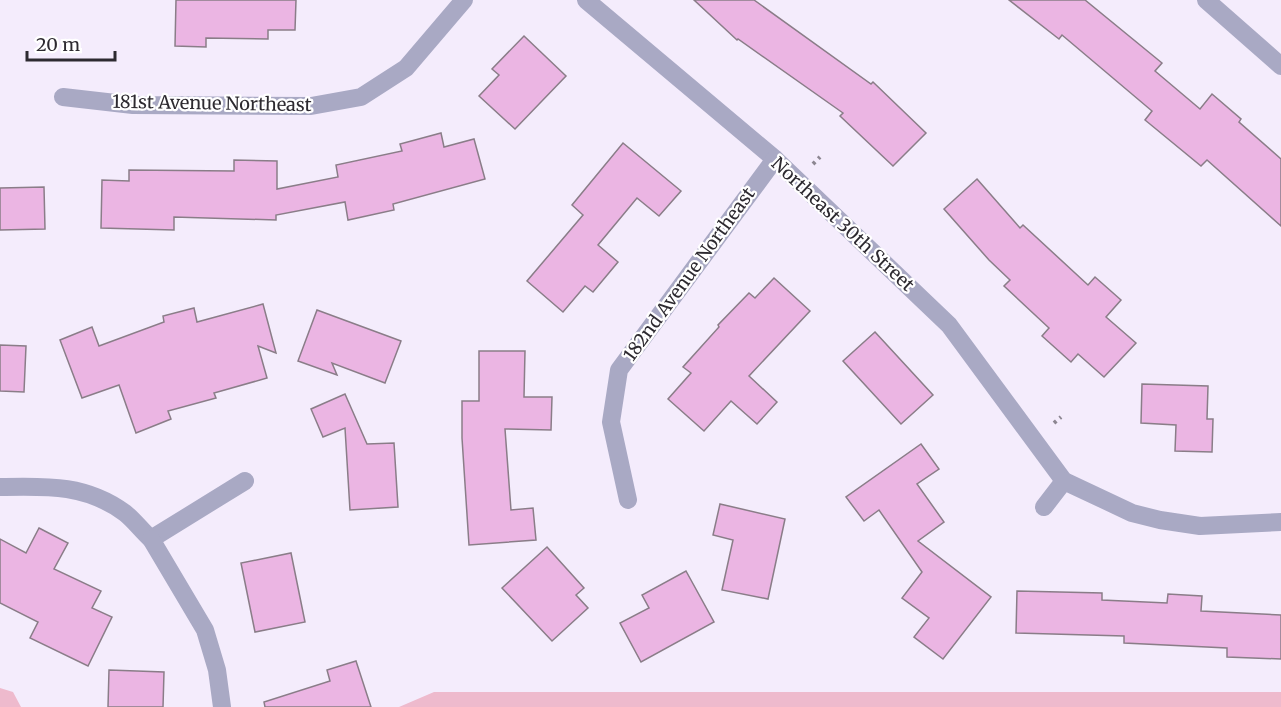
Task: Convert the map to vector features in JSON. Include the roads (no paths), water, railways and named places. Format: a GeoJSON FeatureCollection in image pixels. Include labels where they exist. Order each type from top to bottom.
{"type":"FeatureCollection","features":[{"type":"Feature","properties":{"kind":"street","name":"181st Avenue Northeast"},"geometry":{"type":"LineString","coordinates":[[63,96],[133,105],[311,106],[361,97],[406,68],[464,0]]}},
{"type":"Feature","properties":{"kind":"street","name":"Northeast 30th Street"},"geometry":{"type":"LineString","coordinates":[[586,0],[774,159],[949,325],[1064,482]]}},
{"type":"Feature","properties":{"kind":"street"},"geometry":{"type":"LineString","coordinates":[[1206,0],[1281,66]]}},
{"type":"Feature","properties":{"kind":"street","name":"182nd Avenue Northeast"},"geometry":{"type":"LineString","coordinates":[[628,500],[611,422],[619,370],[774,159]]}},
{"type":"Feature","properties":{"kind":"street"},"geometry":{"type":"LineString","coordinates":[[151,539],[244,480]]}},
{"type":"Feature","properties":{"kind":"street"},"geometry":{"type":"LineString","coordinates":[[1044,507],[1064,482],[1132,513],[1160,520],[1200,525],[1281,522]]}},
{"type":"Feature","properties":{"kind":"street"},"geometry":{"type":"LineString","coordinates":[[0,487],[67,488],[99,497],[126,514],[151,539],[204,630],[217,670],[222,707]]}}]}
